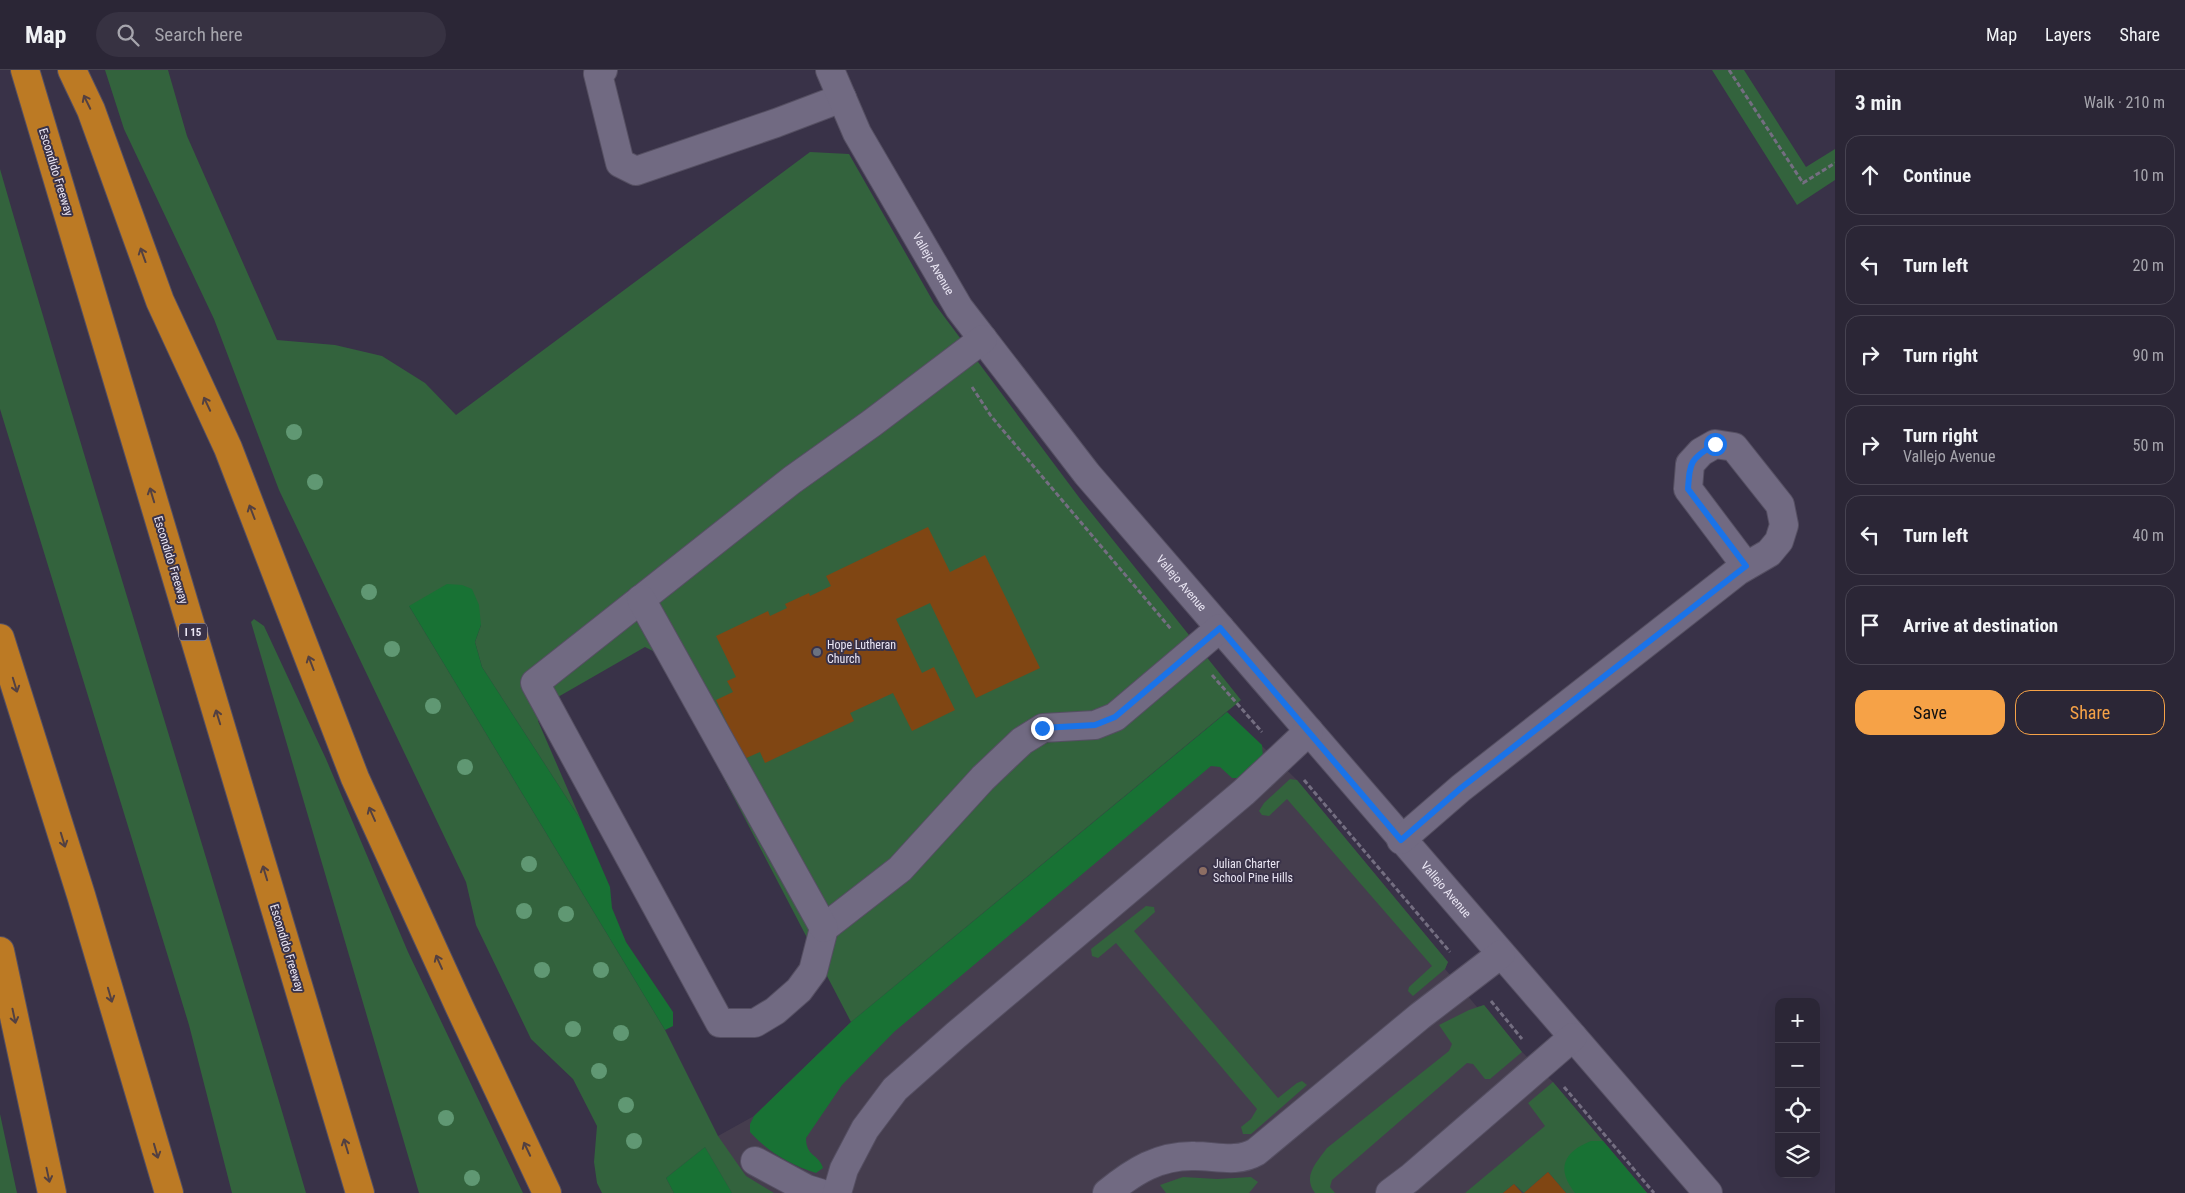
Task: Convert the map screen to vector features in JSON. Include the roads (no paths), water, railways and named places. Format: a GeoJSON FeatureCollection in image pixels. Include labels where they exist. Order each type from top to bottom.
{"type":"FeatureCollection","features":[{"type":"Feature","properties":{"kind":"highway","name":"Escondido Freeway"},"geometry":{"type":"LineString","coordinates":[[25,70],[360,1193]]}},
{"type":"Feature","properties":{"kind":"highway"},"geometry":{"type":"LineString","coordinates":[[72,70],[91,110],[160,301],[228,448],[356,778],[459,1006],[547,1193]]}},
{"type":"Feature","properties":{"kind":"highway"},"geometry":{"type":"LineString","coordinates":[[0,638],[83,904],[169,1193]]}},
{"type":"Feature","properties":{"kind":"highway"},"geometry":{"type":"LineString","coordinates":[[0,951],[52,1193]]}},
{"type":"Feature","properties":{"kind":"street"},"geometry":{"type":"LineString","coordinates":[[603,70],[598,74],[620,164],[636,171],[776,123],[842,98]]}},
{"type":"Feature","properties":{"kind":"street","name":"Vallejo Avenue"},"geometry":{"type":"LineString","coordinates":[[830,70],[857,133],[959,308],[1087,474],[1401,840],[1708,1193]]}},
{"type":"Feature","properties":{"kind":"street"},"geometry":{"type":"LineString","coordinates":[[982,339],[872,423],[792,480],[535,683],[720,1023],[755,1023],[775,1011],[799,990],[813,972],[824,928],[900,868],[982,778],[1022,741],[1042,728],[1095,725],[1115,717],[1220,628]]}},
{"type":"Feature","properties":{"kind":"street"},"geometry":{"type":"LineString","coordinates":[[1401,840],[1461,788],[1746,566]]}},
{"type":"Feature","properties":{"kind":"street"},"geometry":{"type":"LineString","coordinates":[[641,599],[824,928]]}},
{"type":"Feature","properties":{"kind":"street"},"geometry":{"type":"LineString","coordinates":[[837,1193],[844,1169],[865,1129],[895,1089],[964,1028],[1244,792],[1309,731]]}},
{"type":"Feature","properties":{"kind":"street"},"geometry":{"type":"LineString","coordinates":[[1107,1193],[1146,1165],[1163,1158],[1194,1156],[1235,1158],[1247,1157],[1256,1152],[1420,1016],[1501,954]]}},
{"type":"Feature","properties":{"kind":"street"},"geometry":{"type":"LineString","coordinates":[[1390,1193],[1410,1178],[1573,1037]]}},
{"type":"Feature","properties":{"kind":"street"},"geometry":{"type":"LineString","coordinates":[[755,1161],[807,1189],[820,1193]]}},
{"type":"Feature","properties":{"kind":"place","name":"Hope Lutheran Church"},"geometry":{"type":"Point","coordinates":[817,652]}},
{"type":"Feature","properties":{"kind":"place","name":"Julian Charter School Pine Hills"},"geometry":{"type":"Point","coordinates":[1203,871]}}]}
